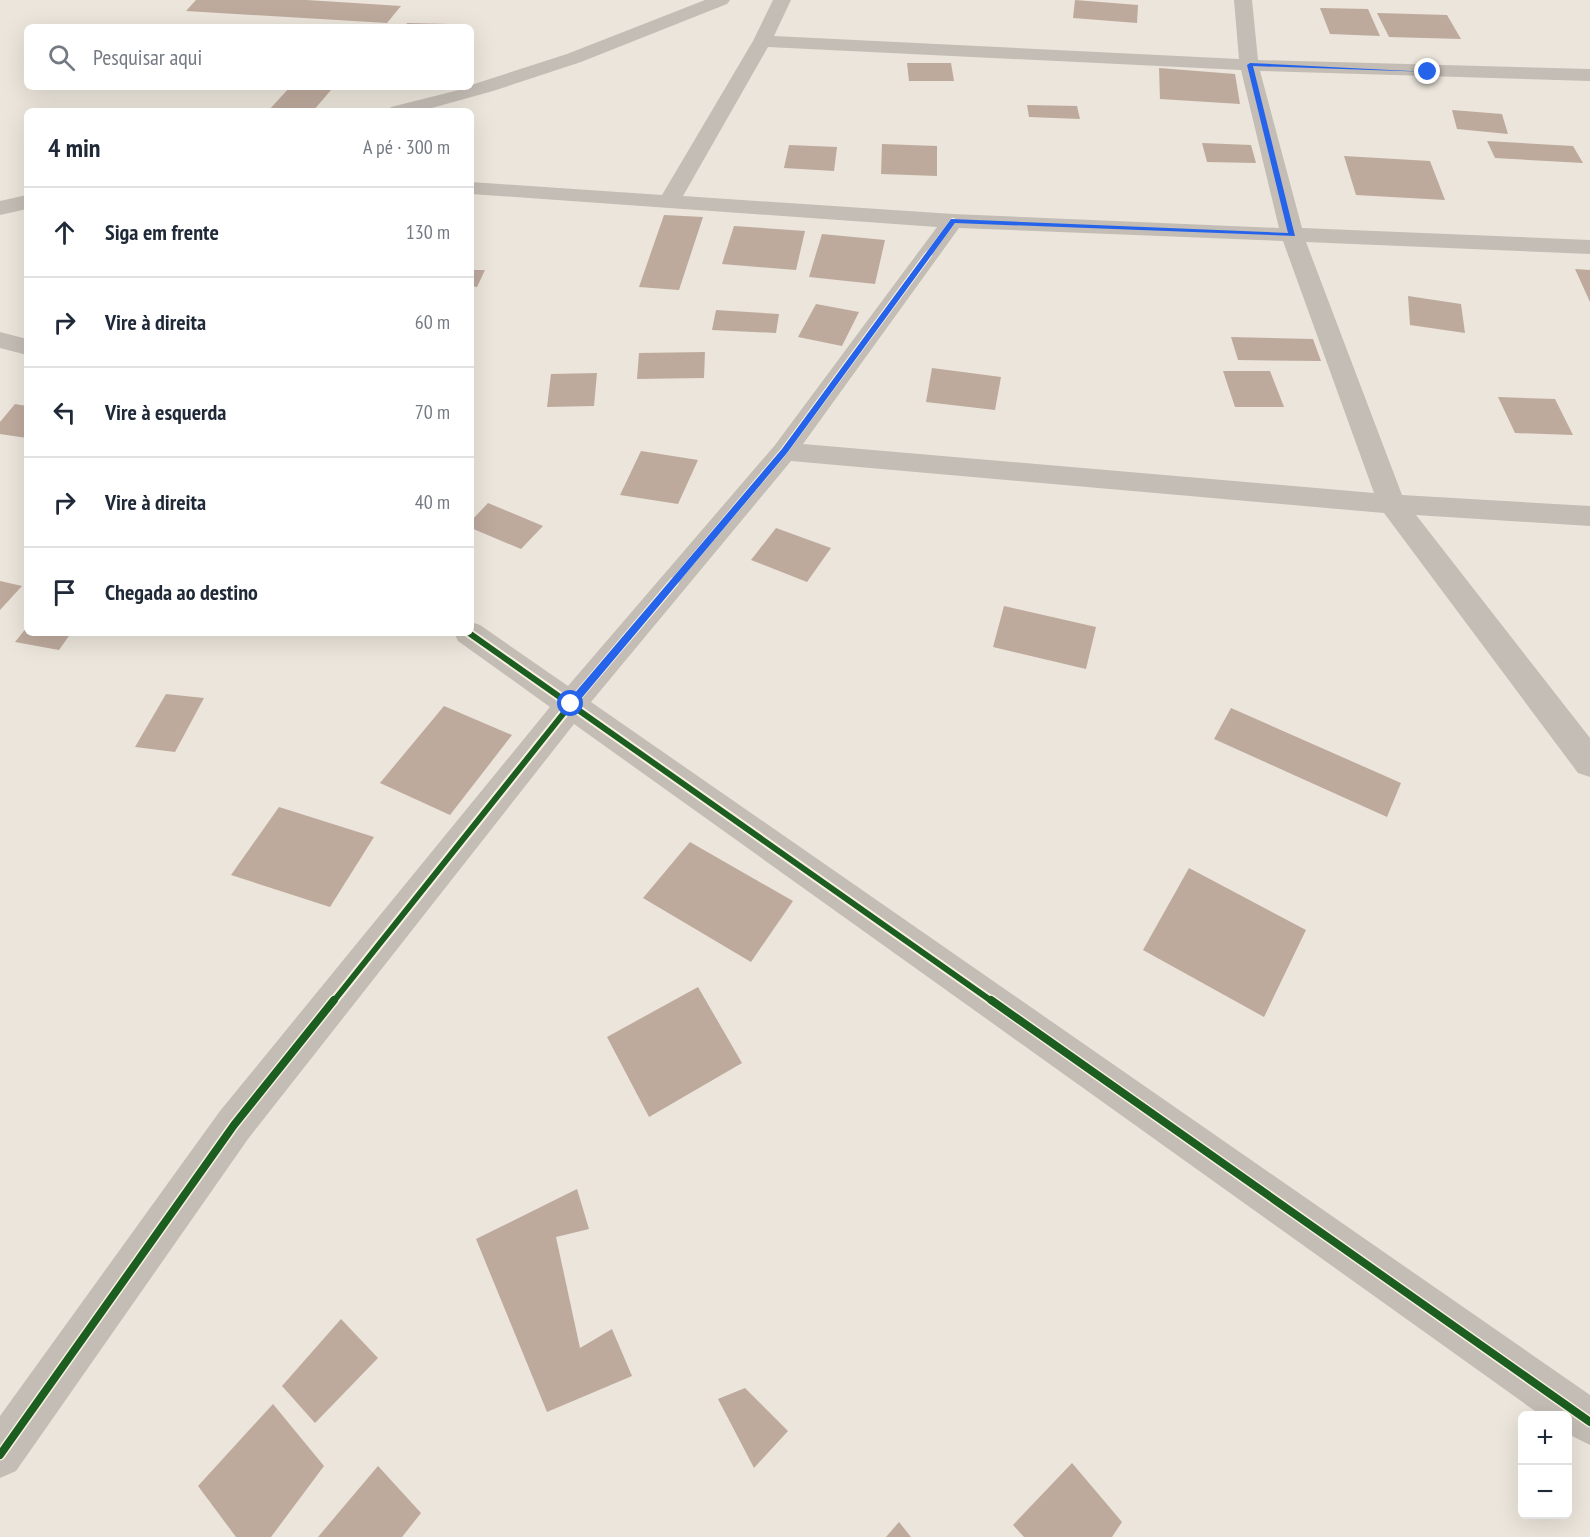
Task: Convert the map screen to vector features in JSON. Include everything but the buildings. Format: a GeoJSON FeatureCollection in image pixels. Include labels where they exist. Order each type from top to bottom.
{"type":"FeatureCollection","features":[{"type":"Feature","properties":{"kind":"street"},"geometry":{"type":"LineString","coordinates":[[409,108],[486,87],[574,58],[722,0]]}},
{"type":"Feature","properties":{"kind":"street"},"geometry":{"type":"LineString","coordinates":[[670,200],[762,41],[782,0]]}},
{"type":"Feature","properties":{"kind":"street"},"geometry":{"type":"LineString","coordinates":[[1242,0],[1250,65],[1292,235],[1392,504],[1590,764]]}},
{"type":"Feature","properties":{"kind":"street"},"geometry":{"type":"LineString","coordinates":[[762,41],[1250,65],[1590,75]]}},
{"type":"Feature","properties":{"kind":"street"},"geometry":{"type":"LineString","coordinates":[[474,188],[953,221],[1590,247]]}},
{"type":"Feature","properties":{"kind":"street"},"geometry":{"type":"LineString","coordinates":[[0,208],[24,203]]}},
{"type":"Feature","properties":{"kind":"street"},"geometry":{"type":"LineString","coordinates":[[0,1455],[234,1125],[571,704],[784,451],[953,221]]}},
{"type":"Feature","properties":{"kind":"street"},"geometry":{"type":"LineString","coordinates":[[0,340],[24,346]]}},
{"type":"Feature","properties":{"kind":"street"},"geometry":{"type":"LineString","coordinates":[[784,451],[1392,504],[1590,516]]}},
{"type":"Feature","properties":{"kind":"street"},"geometry":{"type":"LineString","coordinates":[[473,636],[1590,1422]]}},
{"type":"Feature","properties":{"kind":"cycle path"},"geometry":{"type":"LineString","coordinates":[[0,1455],[234,1125],[571,704],[784,451],[953,221]]}},
{"type":"Feature","properties":{"kind":"cycle path"},"geometry":{"type":"LineString","coordinates":[[473,636],[1590,1422]]}},
{"type":"Feature","properties":{"kind":"route"},"geometry":{"type":"LineString","coordinates":[[571,704],[784,451],[953,221],[1292,235],[1250,65],[1428,72]]}}]}
